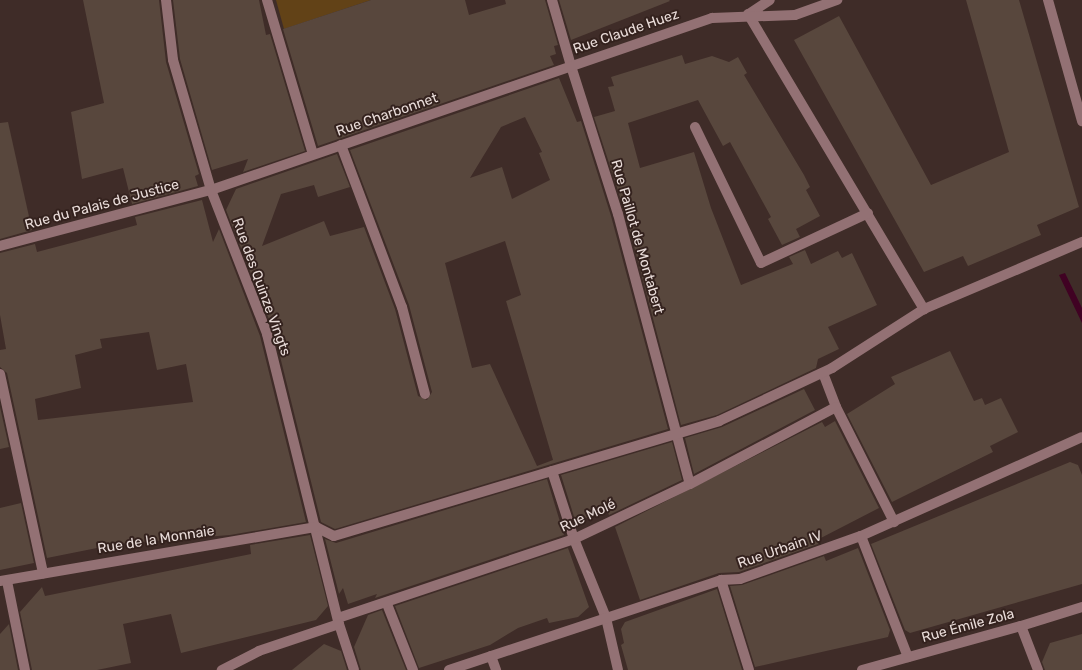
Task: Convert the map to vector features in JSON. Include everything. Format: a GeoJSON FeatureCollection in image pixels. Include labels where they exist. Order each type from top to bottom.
{"type":"FeatureCollection","features":[{"type":"Feature","properties":{"kind":"street","name":"Rue des Quinze Vingts"},"geometry":{"type":"LineString","coordinates":[[166,0],[173,60],[212,190],[267,334],[339,621],[354,670]]}},
{"type":"Feature","properties":{"kind":"street"},"geometry":{"type":"LineString","coordinates":[[267,0],[313,154]]}},
{"type":"Feature","properties":{"kind":"street","name":"Rue Paillot de Montabert"},"geometry":{"type":"LineString","coordinates":[[552,0],[618,214],[690,484]]}},
{"type":"Feature","properties":{"kind":"street","name":"Rue Claude Huez"},"geometry":{"type":"LineString","coordinates":[[748,14],[770,0]]}},
{"type":"Feature","properties":{"kind":"street","name":"Rue Claude Huez"},"geometry":{"type":"LineString","coordinates":[[571,66],[712,18],[748,14],[794,15],[837,0]]}},
{"type":"Feature","properties":{"kind":"street"},"geometry":{"type":"LineString","coordinates":[[1048,0],[1082,121]]}},
{"type":"Feature","properties":{"kind":"street"},"geometry":{"type":"LineString","coordinates":[[748,14],[924,309]]}},
{"type":"Feature","properties":{"kind":"street","name":"Rue Charbonnet"},"geometry":{"type":"LineString","coordinates":[[212,190],[571,66]]}},
{"type":"Feature","properties":{"kind":"street"},"geometry":{"type":"LineString","coordinates":[[695,126],[761,263],[868,213]]}},
{"type":"Feature","properties":{"kind":"street"},"geometry":{"type":"LineString","coordinates":[[341,145],[402,308],[425,394]]}},
{"type":"Feature","properties":{"kind":"street","name":"Rue du Palais de Justice"},"geometry":{"type":"LineString","coordinates":[[0,246],[212,190]]}},
{"type":"Feature","properties":{"kind":"street"},"geometry":{"type":"LineString","coordinates":[[316,527],[334,536],[552,471],[678,436],[719,421],[823,373],[924,309],[1082,242]]}},
{"type":"Feature","properties":{"kind":"street"},"geometry":{"type":"LineString","coordinates":[[823,373],[836,407],[894,522]]}},
{"type":"Feature","properties":{"kind":"street"},"geometry":{"type":"LineString","coordinates":[[0,374],[42,573]]}},
{"type":"Feature","properties":{"kind":"street","name":"Rue Molé"},"geometry":{"type":"LineString","coordinates":[[222,670],[259,651],[339,621],[574,540],[690,484],[836,407]]}},
{"type":"Feature","properties":{"kind":"street","name":"Rue Urbain IV"},"geometry":{"type":"LineString","coordinates":[[448,670],[721,580],[740,579],[861,536],[1082,437]]}},
{"type":"Feature","properties":{"kind":"street"},"geometry":{"type":"LineString","coordinates":[[552,471],[574,540],[606,618],[618,670]]}},
{"type":"Feature","properties":{"kind":"street","name":"Rue de la Monnaie"},"geometry":{"type":"LineString","coordinates":[[3,581],[316,527]]}},
{"type":"Feature","properties":{"kind":"street"},"geometry":{"type":"LineString","coordinates":[[861,536],[908,657]]}},
{"type":"Feature","properties":{"kind":"street"},"geometry":{"type":"LineString","coordinates":[[721,580],[749,670]]}},
{"type":"Feature","properties":{"kind":"street"},"geometry":{"type":"LineString","coordinates":[[3,581],[25,670]]}},
{"type":"Feature","properties":{"kind":"street"},"geometry":{"type":"LineString","coordinates":[[387,604],[413,670]]}},
{"type":"Feature","properties":{"kind":"street","name":"Rue Émile Zola"},"geometry":{"type":"LineString","coordinates":[[862,670],[1082,607]]}},
{"type":"Feature","properties":{"kind":"street"},"geometry":{"type":"LineString","coordinates":[[1021,626],[1038,670]]}},
{"type":"Feature","properties":{"kind":"street"},"geometry":{"type":"LineString","coordinates":[[492,656],[496,670]]}},
{"type":"Feature","properties":{"kind":"shaded area"},"geometry":{"type":"Polygon","coordinates":[[[276,0],[371,0],[284,29],[276,0]]]}},
{"type":"Feature","properties":{"kind":"shaded area"},"geometry":{"type":"Polygon","coordinates":[[[1065,273],[1082,308],[1082,323],[1059,275],[1065,273]]]}},
{"type":"Feature","properties":{"kind":"building"},"geometry":{"type":"Polygon","coordinates":[[[83,0],[159,0],[166,62],[199,174],[195,176],[198,186],[132,204],[123,168],[82,179],[71,112],[104,103],[83,0]]]}},
{"type":"Feature","properties":{"kind":"building"},"geometry":{"type":"Polygon","coordinates":[[[173,0],[259,0],[266,35],[270,34],[305,151],[243,172],[248,159],[212,170],[180,59],[173,0]]]}},
{"type":"Feature","properties":{"kind":"building"},"geometry":{"type":"Polygon","coordinates":[[[371,0],[465,0],[469,15],[506,4],[505,0],[545,0],[558,45],[554,46],[556,54],[550,56],[554,65],[318,146],[283,29],[371,0]]]}},
{"type":"Feature","properties":{"kind":"building"},"geometry":{"type":"Polygon","coordinates":[[[559,0],[669,0],[670,1],[571,40],[559,0]]]}},
{"type":"Feature","properties":{"kind":"building"},"geometry":{"type":"Polygon","coordinates":[[[966,0],[1019,0],[1079,207],[1037,225],[1041,235],[968,266],[963,256],[924,272],[794,40],[839,16],[931,185],[1009,152],[966,0]]]}},
{"type":"Feature","properties":{"kind":"building"},"geometry":{"type":"Polygon","coordinates":[[[682,55],[685,64],[712,56],[729,62],[738,57],[747,73],[744,75],[804,175],[810,187],[806,190],[820,216],[796,229],[800,237],[782,245],[768,219],[771,217],[730,142],[723,146],[698,100],[628,123],[640,168],[694,152],[711,208],[741,285],[793,264],[789,257],[805,250],[811,264],[838,251],[842,258],[852,253],[877,305],[828,327],[839,349],[818,359],[816,368],[717,415],[681,425],[625,212],[594,117],[615,111],[608,87],[614,86],[611,77],[682,55]]]}},
{"type":"Feature","properties":{"kind":"building"},"geometry":{"type":"Polygon","coordinates":[[[559,78],[577,122],[581,121],[611,216],[668,429],[335,529],[321,522],[274,332],[226,210],[236,189],[337,154],[350,187],[318,197],[314,185],[281,194],[262,246],[324,221],[330,236],[364,227],[395,309],[418,396],[427,400],[432,392],[409,305],[350,150],[559,78]],[[525,117],[501,127],[470,178],[502,167],[512,199],[550,180],[539,153],[542,152],[525,117]],[[505,241],[445,263],[472,368],[490,364],[537,466],[553,460],[506,301],[521,295],[505,241]]]}},
{"type":"Feature","properties":{"kind":"building"},"geometry":{"type":"Polygon","coordinates":[[[8,122],[32,230],[0,239],[0,123],[8,122]]]}},
{"type":"Feature","properties":{"kind":"building"},"geometry":{"type":"Polygon","coordinates":[[[202,200],[213,242],[219,229],[260,336],[306,522],[230,535],[117,544],[47,558],[7,373],[0,367],[0,350],[6,349],[0,315],[0,253],[35,244],[37,252],[75,242],[137,225],[135,217],[202,200]],[[149,332],[100,339],[102,348],[75,355],[81,388],[35,399],[38,420],[193,402],[186,364],[157,370],[149,332]]]}},
{"type":"Feature","properties":{"kind":"building"},"geometry":{"type":"Polygon","coordinates":[[[950,351],[974,401],[982,398],[985,405],[1001,398],[1018,432],[990,446],[993,452],[892,502],[847,414],[895,384],[891,377],[950,351]]]}},
{"type":"Feature","properties":{"kind":"building"},"geometry":{"type":"Polygon","coordinates":[[[804,389],[815,410],[694,474],[685,438],[722,427],[804,389]]]}},
{"type":"Feature","properties":{"kind":"building"},"geometry":{"type":"Polygon","coordinates":[[[0,407],[9,447],[0,449],[0,407]]]}},
{"type":"Feature","properties":{"kind":"building"},"geometry":{"type":"Polygon","coordinates":[[[835,421],[879,508],[817,540],[818,544],[739,572],[719,573],[640,600],[615,527],[822,422],[825,427],[835,421]]]}},
{"type":"Feature","properties":{"kind":"building"},"geometry":{"type":"Polygon","coordinates":[[[672,442],[682,480],[609,515],[606,508],[576,523],[561,475],[672,442]]]}},
{"type":"Feature","properties":{"kind":"building"},"geometry":{"type":"Polygon","coordinates":[[[1070,462],[1078,465],[1082,475],[1082,584],[910,633],[905,630],[871,544],[1070,462]]]}},
{"type":"Feature","properties":{"kind":"building"},"geometry":{"type":"Polygon","coordinates":[[[547,479],[564,535],[375,598],[377,594],[348,604],[343,588],[339,594],[325,539],[336,543],[547,479]]]}},
{"type":"Feature","properties":{"kind":"building"},"geometry":{"type":"Polygon","coordinates":[[[21,503],[34,563],[0,570],[0,508],[21,503]]]}},
{"type":"Feature","properties":{"kind":"building"},"geometry":{"type":"Polygon","coordinates":[[[310,535],[328,606],[316,620],[181,653],[171,614],[123,624],[131,663],[97,670],[32,670],[20,612],[42,587],[45,596],[251,554],[250,545],[310,535]]]}},
{"type":"Feature","properties":{"kind":"building"},"geometry":{"type":"Polygon","coordinates":[[[568,548],[589,607],[578,617],[549,623],[547,618],[518,628],[490,645],[419,668],[395,606],[568,548]]]}},
{"type":"Feature","properties":{"kind":"building"},"geometry":{"type":"Polygon","coordinates":[[[858,548],[890,630],[888,637],[755,667],[730,586],[742,585],[824,556],[826,561],[858,548]]]}},
{"type":"Feature","properties":{"kind":"building"},"geometry":{"type":"Polygon","coordinates":[[[717,589],[742,670],[628,670],[621,645],[624,643],[621,629],[625,622],[717,589]]]}},
{"type":"Feature","properties":{"kind":"building"},"geometry":{"type":"Polygon","coordinates":[[[382,610],[406,670],[361,670],[354,647],[368,615],[382,610]]]}},
{"type":"Feature","properties":{"kind":"building"},"geometry":{"type":"Polygon","coordinates":[[[9,624],[18,670],[0,670],[0,634],[9,624]]]}},
{"type":"Feature","properties":{"kind":"building"},"geometry":{"type":"Polygon","coordinates":[[[1082,634],[1082,670],[1045,670],[1042,662],[1050,643],[1082,634]]]}},
{"type":"Feature","properties":{"kind":"building"},"geometry":{"type":"Polygon","coordinates":[[[324,644],[341,651],[347,670],[292,670],[324,644]]]}}]}
